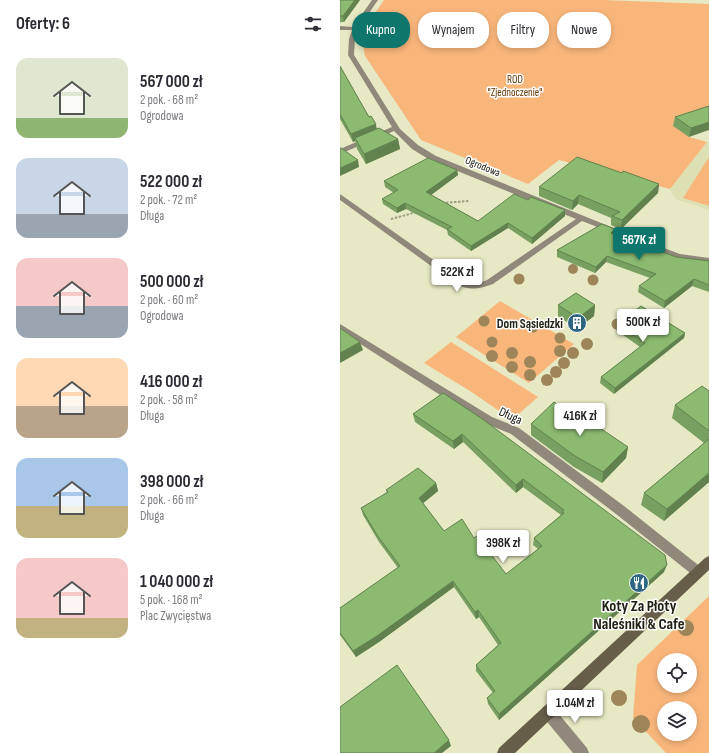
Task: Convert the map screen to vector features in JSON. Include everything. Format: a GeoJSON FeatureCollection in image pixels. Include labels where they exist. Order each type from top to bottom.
{"type":"FeatureCollection","features":[{"type":"Feature","properties":{"kind":"street","name":"Ogrodowa"},"geometry":{"type":"LineString","coordinates":[[367,12],[375,0]]}},
{"type":"Feature","properties":{"kind":"street"},"geometry":{"type":"LineString","coordinates":[[340,28],[352,29]]}},
{"type":"Feature","properties":{"kind":"street","name":"Ogrodowa"},"geometry":{"type":"LineString","coordinates":[[352,43],[351,48],[353,58],[396,128],[415,147],[433,158],[668,252],[709,261]]}},
{"type":"Feature","properties":{"kind":"street"},"geometry":{"type":"LineString","coordinates":[[340,152],[396,128]]}},
{"type":"Feature","properties":{"kind":"street"},"geometry":{"type":"LineString","coordinates":[[340,196],[458,282],[468,286],[478,286],[496,278],[582,218]]}},
{"type":"Feature","properties":{"kind":"street","name":"Długa"},"geometry":{"type":"LineString","coordinates":[[340,327],[488,420],[515,431],[620,510],[698,572]]}},
{"type":"Feature","properties":{"kind":"street"},"geometry":{"type":"LineString","coordinates":[[504,753],[709,562]]}},
{"type":"Feature","properties":{"kind":"street"},"geometry":{"type":"LineString","coordinates":[[548,712],[582,753]]}},
{"type":"Feature","properties":{"kind":"path"},"geometry":{"type":"LineString","coordinates":[[436,204],[453,201],[469,201]]}},
{"type":"Feature","properties":{"kind":"path"},"geometry":{"type":"LineString","coordinates":[[378,224],[419,211]]}},
{"type":"Feature","properties":{"kind":"shaded area"},"geometry":{"type":"Polygon","coordinates":[[[707,142],[709,142],[709,210],[675,199],[670,189],[707,142]]]}},
{"type":"Feature","properties":{"kind":"green space","name":"ROD \"Zjednoczenie\""},"geometry":{"type":"Polygon","coordinates":[[[384,0],[603,0],[709,4],[709,112],[673,125],[689,137],[707,142],[670,189],[559,160],[528,184],[421,140],[365,56],[364,48],[410,48],[410,12],[376,12],[384,0]]]}},
{"type":"Feature","properties":{"kind":"green space"},"geometry":{"type":"Polygon","coordinates":[[[709,157],[709,206],[683,198],[709,157]]]}},
{"type":"Feature","properties":{"kind":"green space"},"geometry":{"type":"Polygon","coordinates":[[[500,301],[574,344],[529,383],[456,337],[500,301]]]}},
{"type":"Feature","properties":{"kind":"green space"},"geometry":{"type":"Polygon","coordinates":[[[451,342],[538,397],[512,420],[470,391],[424,363],[451,342]]]}},
{"type":"Feature","properties":{"kind":"green space"},"geometry":{"type":"Polygon","coordinates":[[[709,596],[709,753],[666,753],[633,718],[637,665],[709,596]]]}},
{"type":"Feature","properties":{"kind":"building"},"geometry":{"type":"Polygon","coordinates":[[[340,0],[355,0],[343,16],[340,16],[340,0]]]}},
{"type":"Feature","properties":{"kind":"building"},"geometry":{"type":"Polygon","coordinates":[[[340,66],[369,117],[371,116],[376,124],[351,134],[340,114],[340,66]]]}},
{"type":"Feature","properties":{"kind":"building"},"geometry":{"type":"Polygon","coordinates":[[[709,106],[709,122],[691,128],[675,117],[709,106]]]}},
{"type":"Feature","properties":{"kind":"building"},"geometry":{"type":"Polygon","coordinates":[[[379,128],[398,139],[364,154],[355,138],[379,128]]]}},
{"type":"Feature","properties":{"kind":"building"},"geometry":{"type":"Polygon","coordinates":[[[341,148],[358,160],[340,168],[341,148]]]}},
{"type":"Feature","properties":{"kind":"building"},"geometry":{"type":"Polygon","coordinates":[[[577,157],[659,184],[622,220],[612,216],[620,212],[579,195],[573,201],[539,187],[577,157]]]}},
{"type":"Feature","properties":{"kind":"building"},"geometry":{"type":"Polygon","coordinates":[[[428,158],[457,170],[426,192],[478,221],[514,194],[528,200],[531,197],[565,210],[532,238],[508,223],[471,246],[447,229],[452,227],[405,203],[397,208],[382,199],[398,190],[384,181],[428,158]]]}},
{"type":"Feature","properties":{"kind":"building"},"geometry":{"type":"Polygon","coordinates":[[[602,224],[615,229],[611,233],[676,257],[709,261],[709,285],[694,279],[665,301],[639,286],[656,274],[607,256],[596,267],[557,250],[602,224]]]}},
{"type":"Feature","properties":{"kind":"building"},"geometry":{"type":"Polygon","coordinates":[[[576,293],[595,305],[578,318],[558,305],[576,293]]]}},
{"type":"Feature","properties":{"kind":"building"},"geometry":{"type":"Polygon","coordinates":[[[641,306],[685,333],[615,388],[601,377],[645,343],[617,324],[641,306]]]}},
{"type":"Feature","properties":{"kind":"building"},"geometry":{"type":"Polygon","coordinates":[[[340,328],[360,342],[340,353],[340,328]]]}},
{"type":"Feature","properties":{"kind":"building"},"geometry":{"type":"Polygon","coordinates":[[[702,386],[709,391],[709,431],[675,405],[702,386]]]}},
{"type":"Feature","properties":{"kind":"building"},"geometry":{"type":"Polygon","coordinates":[[[443,393],[481,418],[665,555],[667,565],[499,714],[487,698],[495,691],[476,665],[501,643],[478,610],[475,612],[453,581],[377,636],[353,651],[340,633],[340,608],[400,566],[377,535],[361,508],[388,492],[386,490],[418,468],[436,483],[419,498],[444,531],[462,519],[474,538],[477,536],[506,574],[542,546],[534,538],[564,513],[562,512],[564,510],[523,479],[516,485],[462,434],[453,441],[413,414],[443,393]]]}},
{"type":"Feature","properties":{"kind":"building"},"geometry":{"type":"Polygon","coordinates":[[[554,402],[592,426],[594,424],[628,447],[603,472],[575,456],[531,424],[554,402]]]}},
{"type":"Feature","properties":{"kind":"building"},"geometry":{"type":"Polygon","coordinates":[[[709,439],[709,473],[667,509],[644,493],[709,439]]]}},
{"type":"Feature","properties":{"kind":"building"},"geometry":{"type":"Polygon","coordinates":[[[397,665],[449,740],[434,753],[340,753],[340,707],[397,665]]]}},
{"type":"Feature","properties":{"kind":"place","name":"Dom Sąsiedzki"},"geometry":{"type":"Point","coordinates":[577,323]}},
{"type":"Feature","properties":{"kind":"place","name":"Koty Za Płoty Naleśniki & Cafe"},"geometry":{"type":"Point","coordinates":[639,583]}}]}
